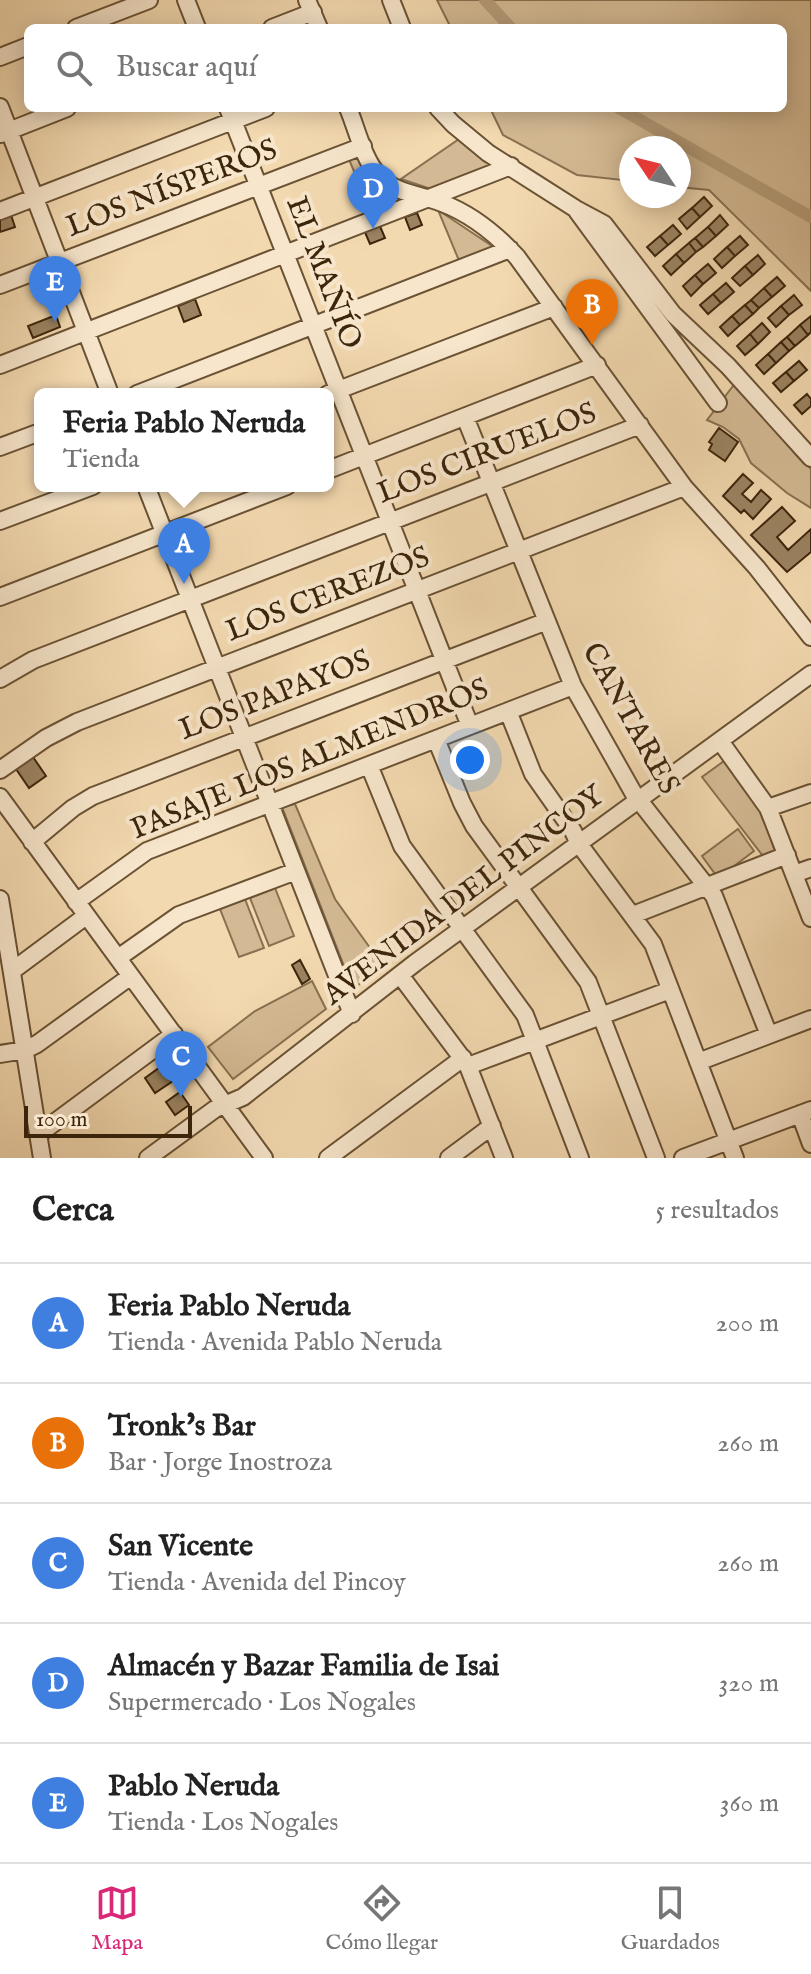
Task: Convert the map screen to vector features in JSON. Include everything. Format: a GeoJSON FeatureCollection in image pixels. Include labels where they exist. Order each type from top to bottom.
{"type":"FeatureCollection","features":[{"type":"Feature","properties":{"kind":"street"},"geometry":{"type":"LineString","coordinates":[[86,24],[149,0]]}},
{"type":"Feature","properties":{"kind":"street"},"geometry":{"type":"LineString","coordinates":[[186,0],[195,24]]}},
{"type":"Feature","properties":{"kind":"street"},"geometry":{"type":"LineString","coordinates":[[391,0],[400,24]]}},
{"type":"Feature","properties":{"kind":"street"},"geometry":{"type":"LineString","coordinates":[[283,24],[313,13]]}},
{"type":"Feature","properties":{"kind":"street"},"geometry":{"type":"LineString","coordinates":[[0,57],[24,48]]}},
{"type":"Feature","properties":{"kind":"street"},"geometry":{"type":"LineString","coordinates":[[0,107],[4,132],[34,197],[108,388]]}},
{"type":"Feature","properties":{"kind":"street"},"geometry":{"type":"LineString","coordinates":[[4,132],[56,112]]}},
{"type":"Feature","properties":{"kind":"street"},"geometry":{"type":"LineString","coordinates":[[350,112],[373,168],[387,183],[404,193],[429,198],[468,216],[510,249],[684,487],[750,559],[811,637]]}},
{"type":"Feature","properties":{"kind":"street"},"geometry":{"type":"LineString","coordinates":[[442,112],[465,134],[511,166],[604,224],[673,314],[728,366],[811,458]]}},
{"type":"Feature","properties":{"kind":"street"},"geometry":{"type":"LineString","coordinates":[[0,211],[231,114]]}},
{"type":"Feature","properties":{"kind":"street","name":"EL MAÑÍO"},"geometry":{"type":"LineString","coordinates":[[231,114],[313,326],[332,388]]}},
{"type":"Feature","properties":{"kind":"street","name":"LOS NÍSPEROS"},"geometry":{"type":"LineString","coordinates":[[0,285],[363,146]]}},
{"type":"Feature","properties":{"kind":"street"},"geometry":{"type":"LineString","coordinates":[[0,365],[511,166]]}},
{"type":"Feature","properties":{"kind":"street"},"geometry":{"type":"LineString","coordinates":[[576,209],[718,403]]}},
{"type":"Feature","properties":{"kind":"street"},"geometry":{"type":"LineString","coordinates":[[153,388],[510,249]]}},
{"type":"Feature","properties":{"kind":"street"},"geometry":{"type":"LineString","coordinates":[[334,392],[554,307]]}},
{"type":"Feature","properties":{"kind":"street"},"geometry":{"type":"LineString","coordinates":[[334,468],[597,365]]}},
{"type":"Feature","properties":{"kind":"street","name":"EL MAÑÍO"},"geometry":{"type":"LineString","coordinates":[[334,394],[364,456],[470,726]]}},
{"type":"Feature","properties":{"kind":"street","name":"CANTARES"},"geometry":{"type":"LineString","coordinates":[[465,417],[573,686],[639,800],[714,896],[769,1035]]}},
{"type":"Feature","properties":{"kind":"street","name":"LOS CIRUELOS"},"geometry":{"type":"LineString","coordinates":[[0,679],[33,660],[640,425]]}},
{"type":"Feature","properties":{"kind":"street"},"geometry":{"type":"LineString","coordinates":[[0,447],[34,434]]}},
{"type":"Feature","properties":{"kind":"street","name":"LOS CEREZOS"},"geometry":{"type":"LineString","coordinates":[[0,770],[66,727],[684,487]]}},
{"type":"Feature","properties":{"kind":"street"},"geometry":{"type":"LineString","coordinates":[[0,521],[77,492]]}},
{"type":"Feature","properties":{"kind":"street"},"geometry":{"type":"LineString","coordinates":[[148,492],[352,1014]]}},
{"type":"Feature","properties":{"kind":"street"},"geometry":{"type":"LineString","coordinates":[[0,597],[272,492]]}},
{"type":"Feature","properties":{"kind":"street","name":"LOS PAPAYOS"},"geometry":{"type":"LineString","coordinates":[[32,842],[73,808],[93,796],[547,621]]}},
{"type":"Feature","properties":{"kind":"street","name":"AVENIDA DEL PINCOY"},"geometry":{"type":"LineString","coordinates":[[148,1158],[215,1109],[243,1097],[400,975],[811,674]]}},
{"type":"Feature","properties":{"kind":"street","name":"PASAJE LOS ALMENDROS"},"geometry":{"type":"LineString","coordinates":[[76,902],[147,851],[573,686]]}},
{"type":"Feature","properties":{"kind":"street"},"geometry":{"type":"LineString","coordinates":[[508,711],[533,774],[579,844],[653,944],[735,1158]]}},
{"type":"Feature","properties":{"kind":"street"},"geometry":{"type":"LineString","coordinates":[[436,739],[467,814],[588,982],[656,1158]]}},
{"type":"Feature","properties":{"kind":"street"},"geometry":{"type":"LineString","coordinates":[[720,741],[768,808],[811,918]]}},
{"type":"Feature","properties":{"kind":"street"},"geometry":{"type":"LineString","coordinates":[[369,765],[402,846],[521,1009],[580,1158]]}},
{"type":"Feature","properties":{"kind":"street"},"geometry":{"type":"LineString","coordinates":[[768,808],[811,793]]}},
{"type":"Feature","properties":{"kind":"street"},"geometry":{"type":"LineString","coordinates":[[0,797],[264,1158]]}},
{"type":"Feature","properties":{"kind":"street"},"geometry":{"type":"LineString","coordinates":[[633,915],[787,855]]}},
{"type":"Feature","properties":{"kind":"street"},"geometry":{"type":"LineString","coordinates":[[794,874],[811,868]]}},
{"type":"Feature","properties":{"kind":"street"},"geometry":{"type":"LineString","coordinates":[[118,958],[179,915],[296,871]]}},
{"type":"Feature","properties":{"kind":"street"},"geometry":{"type":"LineString","coordinates":[[0,899],[42,1158]]}},
{"type":"Feature","properties":{"kind":"street"},"geometry":{"type":"LineString","coordinates":[[12,971],[86,916]]}},
{"type":"Feature","properties":{"kind":"street"},"geometry":{"type":"LineString","coordinates":[[400,975],[466,1062],[504,1158]]}},
{"type":"Feature","properties":{"kind":"street"},"geometry":{"type":"LineString","coordinates":[[0,1054],[25,1050],[37,1044],[131,976]]}},
{"type":"Feature","properties":{"kind":"street"},"geometry":{"type":"LineString","coordinates":[[328,1158],[466,1062],[536,1041],[670,990]]}},
{"type":"Feature","properties":{"kind":"street"},"geometry":{"type":"LineString","coordinates":[[698,1062],[811,1019]]}},
{"type":"Feature","properties":{"kind":"street"},"geometry":{"type":"LineString","coordinates":[[39,1134],[174,1034]]}},
{"type":"Feature","properties":{"kind":"street"},"geometry":{"type":"LineString","coordinates":[[683,1158],[806,1112],[811,1144]]}},
{"type":"Feature","properties":{"kind":"street"},"geometry":{"type":"LineString","coordinates":[[449,1158],[492,1126]]}},
{"type":"Feature","properties":{"kind":"shaded area"},"geometry":{"type":"Polygon","coordinates":[[[437,0],[811,0],[811,291],[709,190],[691,188],[691,136],[619,136],[619,180],[577,175],[503,135],[492,112],[787,112],[787,24],[449,24],[437,0]]]}},
{"type":"Feature","properties":{"kind":"shaded area"},"geometry":{"type":"Polygon","coordinates":[[[462,137],[492,162],[490,170],[437,191],[401,179],[462,137]]]}},
{"type":"Feature","properties":{"kind":"shaded area"},"geometry":{"type":"Polygon","coordinates":[[[360,152],[403,204],[373,217],[348,157],[360,152]]]}},
{"type":"Feature","properties":{"kind":"shaded area"},"geometry":{"type":"Polygon","coordinates":[[[438,210],[498,250],[460,263],[438,210]]]}},
{"type":"Feature","properties":{"kind":"shaded area"},"geometry":{"type":"Polygon","coordinates":[[[736,382],[811,469],[811,508],[751,463],[739,439],[707,420],[736,382]]]}},
{"type":"Feature","properties":{"kind":"shaded area"},"geometry":{"type":"Polygon","coordinates":[[[724,761],[763,812],[775,852],[763,856],[702,777],[724,761]]]}},
{"type":"Feature","properties":{"kind":"shaded area"},"geometry":{"type":"Polygon","coordinates":[[[295,804],[335,899],[383,966],[353,989],[282,807],[295,804]]]}},
{"type":"Feature","properties":{"kind":"shaded area"},"geometry":{"type":"Polygon","coordinates":[[[738,829],[754,851],[718,878],[702,856],[738,829]]]}},
{"type":"Feature","properties":{"kind":"shaded area"},"geometry":{"type":"Polygon","coordinates":[[[275,888],[294,936],[269,946],[250,898],[275,888]]]}},
{"type":"Feature","properties":{"kind":"shaded area"},"geometry":{"type":"Polygon","coordinates":[[[245,899],[264,948],[239,957],[220,909],[245,899]]]}},
{"type":"Feature","properties":{"kind":"shaded area"},"geometry":{"type":"Polygon","coordinates":[[[312,981],[326,1009],[233,1079],[208,1047],[255,1011],[312,981]]]}},
{"type":"Feature","properties":{"kind":"building"},"geometry":{"type":"Polygon","coordinates":[[[704,197],[712,206],[700,217],[692,208],[704,197]]]}},
{"type":"Feature","properties":{"kind":"building"},"geometry":{"type":"Polygon","coordinates":[[[692,208],[700,217],[687,229],[679,219],[692,208]]]}},
{"type":"Feature","properties":{"kind":"building"},"geometry":{"type":"Polygon","coordinates":[[[10,212],[15,227],[0,232],[0,215],[10,212]]]}},
{"type":"Feature","properties":{"kind":"building"},"geometry":{"type":"Polygon","coordinates":[[[417,213],[422,225],[410,230],[405,217],[417,213]]]}},
{"type":"Feature","properties":{"kind":"building"},"geometry":{"type":"Polygon","coordinates":[[[720,215],[728,225],[716,236],[708,227],[720,215]]]}},
{"type":"Feature","properties":{"kind":"building"},"geometry":{"type":"Polygon","coordinates":[[[379,224],[385,238],[370,244],[364,230],[379,224]]]}},
{"type":"Feature","properties":{"kind":"building"},"geometry":{"type":"Polygon","coordinates":[[[673,225],[681,234],[668,245],[660,236],[673,225]]]}},
{"type":"Feature","properties":{"kind":"building"},"geometry":{"type":"Polygon","coordinates":[[[708,227],[716,236],[703,247],[695,238],[708,227]]]}},
{"type":"Feature","properties":{"kind":"building"},"geometry":{"type":"Polygon","coordinates":[[[660,236],[668,245],[655,256],[647,247],[660,236]]]}},
{"type":"Feature","properties":{"kind":"building"},"geometry":{"type":"Polygon","coordinates":[[[740,236],[748,245],[735,256],[727,247],[740,236]]]}},
{"type":"Feature","properties":{"kind":"building"},"geometry":{"type":"Polygon","coordinates":[[[695,238],[703,247],[696,252],[689,243],[695,238]]]}},
{"type":"Feature","properties":{"kind":"building"},"geometry":{"type":"Polygon","coordinates":[[[689,243],[696,252],[684,263],[676,254],[689,243]]]}},
{"type":"Feature","properties":{"kind":"building"},"geometry":{"type":"Polygon","coordinates":[[[727,247],[735,256],[722,268],[714,259],[727,247]]]}},
{"type":"Feature","properties":{"kind":"building"},"geometry":{"type":"Polygon","coordinates":[[[676,254],[684,263],[671,275],[663,266],[676,254]]]}},
{"type":"Feature","properties":{"kind":"building"},"geometry":{"type":"Polygon","coordinates":[[[758,255],[765,264],[753,275],[745,266],[758,255]]]}},
{"type":"Feature","properties":{"kind":"building"},"geometry":{"type":"Polygon","coordinates":[[[708,264],[716,273],[703,284],[695,275],[708,264]]]}},
{"type":"Feature","properties":{"kind":"building"},"geometry":{"type":"Polygon","coordinates":[[[745,266],[753,275],[740,286],[732,278],[745,266]]]}},
{"type":"Feature","properties":{"kind":"building"},"geometry":{"type":"Polygon","coordinates":[[[695,275],[703,284],[691,296],[683,286],[695,275]]]}},
{"type":"Feature","properties":{"kind":"building"},"geometry":{"type":"Polygon","coordinates":[[[777,277],[785,286],[772,297],[764,288],[777,277]]]}},
{"type":"Feature","properties":{"kind":"building"},"geometry":{"type":"Polygon","coordinates":[[[726,283],[734,292],[721,303],[713,294],[726,283]]]}},
{"type":"Feature","properties":{"kind":"building"},"geometry":{"type":"Polygon","coordinates":[[[764,288],[772,297],[759,308],[751,300],[764,288]]]}},
{"type":"Feature","properties":{"kind":"building"},"geometry":{"type":"Polygon","coordinates":[[[713,294],[721,303],[708,314],[700,305],[713,294]]]}},
{"type":"Feature","properties":{"kind":"building"},"geometry":{"type":"Polygon","coordinates":[[[794,295],[802,305],[789,315],[781,306],[794,295]]]}},
{"type":"Feature","properties":{"kind":"building"},"geometry":{"type":"Polygon","coordinates":[[[195,299],[201,315],[184,322],[178,306],[195,299]]]}},
{"type":"Feature","properties":{"kind":"building"},"geometry":{"type":"Polygon","coordinates":[[[751,300],[759,308],[753,314],[745,305],[751,300]]]}},
{"type":"Feature","properties":{"kind":"building"},"geometry":{"type":"Polygon","coordinates":[[[745,305],[753,314],[740,325],[732,316],[745,305]]]}},
{"type":"Feature","properties":{"kind":"building"},"geometry":{"type":"Polygon","coordinates":[[[781,306],[789,315],[776,327],[768,318],[781,306]]]}},
{"type":"Feature","properties":{"kind":"building"},"geometry":{"type":"Polygon","coordinates":[[[56,315],[60,327],[33,338],[28,326],[56,315]]]}},
{"type":"Feature","properties":{"kind":"building"},"geometry":{"type":"Polygon","coordinates":[[[732,316],[740,325],[728,336],[720,327],[732,316]]]}},
{"type":"Feature","properties":{"kind":"building"},"geometry":{"type":"Polygon","coordinates":[[[811,316],[811,332],[808,335],[800,325],[811,316]]]}},
{"type":"Feature","properties":{"kind":"building"},"geometry":{"type":"Polygon","coordinates":[[[762,323],[770,332],[758,344],[750,334],[762,323]]]}},
{"type":"Feature","properties":{"kind":"building"},"geometry":{"type":"Polygon","coordinates":[[[800,325],[808,335],[795,346],[787,337],[800,325]]]}},
{"type":"Feature","properties":{"kind":"building"},"geometry":{"type":"Polygon","coordinates":[[[750,334],[758,344],[745,355],[737,346],[750,334]]]}},
{"type":"Feature","properties":{"kind":"building"},"geometry":{"type":"Polygon","coordinates":[[[787,337],[795,346],[789,351],[781,342],[787,337]]]}},
{"type":"Feature","properties":{"kind":"building"},"geometry":{"type":"Polygon","coordinates":[[[781,342],[789,351],[776,363],[768,354],[781,342]]]}},
{"type":"Feature","properties":{"kind":"building"},"geometry":{"type":"Polygon","coordinates":[[[768,354],[776,363],[764,374],[756,365],[768,354]]]}},
{"type":"Feature","properties":{"kind":"building"},"geometry":{"type":"Polygon","coordinates":[[[799,361],[807,370],[794,381],[786,372],[799,361]]]}},
{"type":"Feature","properties":{"kind":"building"},"geometry":{"type":"Polygon","coordinates":[[[786,372],[794,381],[781,392],[773,383],[786,372]]]}},
{"type":"Feature","properties":{"kind":"building"},"geometry":{"type":"Polygon","coordinates":[[[807,394],[811,406],[802,414],[794,405],[807,394]]]}},
{"type":"Feature","properties":{"kind":"building"},"geometry":{"type":"Polygon","coordinates":[[[719,428],[738,442],[725,461],[709,450],[712,444],[709,442],[719,428]]]}},
{"type":"Feature","properties":{"kind":"building"},"geometry":{"type":"Polygon","coordinates":[[[743,474],[753,483],[742,494],[751,502],[761,490],[771,499],[753,519],[744,510],[741,513],[723,496],[743,474]]]}},
{"type":"Feature","properties":{"kind":"building"},"geometry":{"type":"Polygon","coordinates":[[[782,507],[795,521],[777,537],[788,550],[811,529],[811,552],[787,572],[751,535],[782,507]]]}},
{"type":"Feature","properties":{"kind":"building"},"geometry":{"type":"Polygon","coordinates":[[[33,757],[46,776],[29,788],[16,769],[33,757]]]}},
{"type":"Feature","properties":{"kind":"building"},"geometry":{"type":"Polygon","coordinates":[[[300,960],[310,979],[302,984],[292,965],[300,960]]]}},
{"type":"Feature","properties":{"kind":"building"},"geometry":{"type":"Polygon","coordinates":[[[163,1065],[173,1081],[155,1093],[145,1078],[163,1065]]]}},
{"type":"Feature","properties":{"kind":"building"},"geometry":{"type":"Polygon","coordinates":[[[180,1092],[189,1105],[175,1115],[166,1102],[180,1092]]]}},
{"type":"Feature","properties":{"kind":"waterway"},"geometry":{"type":"LineString","coordinates":[[485,0],[507,24]]}},
{"type":"Feature","properties":{"kind":"waterway"},"geometry":{"type":"LineString","coordinates":[[626,112],[811,217]]}},
{"type":"Feature","properties":{"kind":"place","name":"Almacén y Bazar Familia de Isai"},"geometry":{"type":"Point","coordinates":[373,229]}},
{"type":"Feature","properties":{"kind":"place","name":"Pablo Neruda"},"geometry":{"type":"Point","coordinates":[55,322]}},
{"type":"Feature","properties":{"kind":"place","name":"Tronk's Bar"},"geometry":{"type":"Point","coordinates":[592,345]}},
{"type":"Feature","properties":{"kind":"place","name":"Feria Pablo Neruda"},"geometry":{"type":"Point","coordinates":[184,584]}},
{"type":"Feature","properties":{"kind":"place","name":"San Vicente"},"geometry":{"type":"Point","coordinates":[181,1097]}}]}
